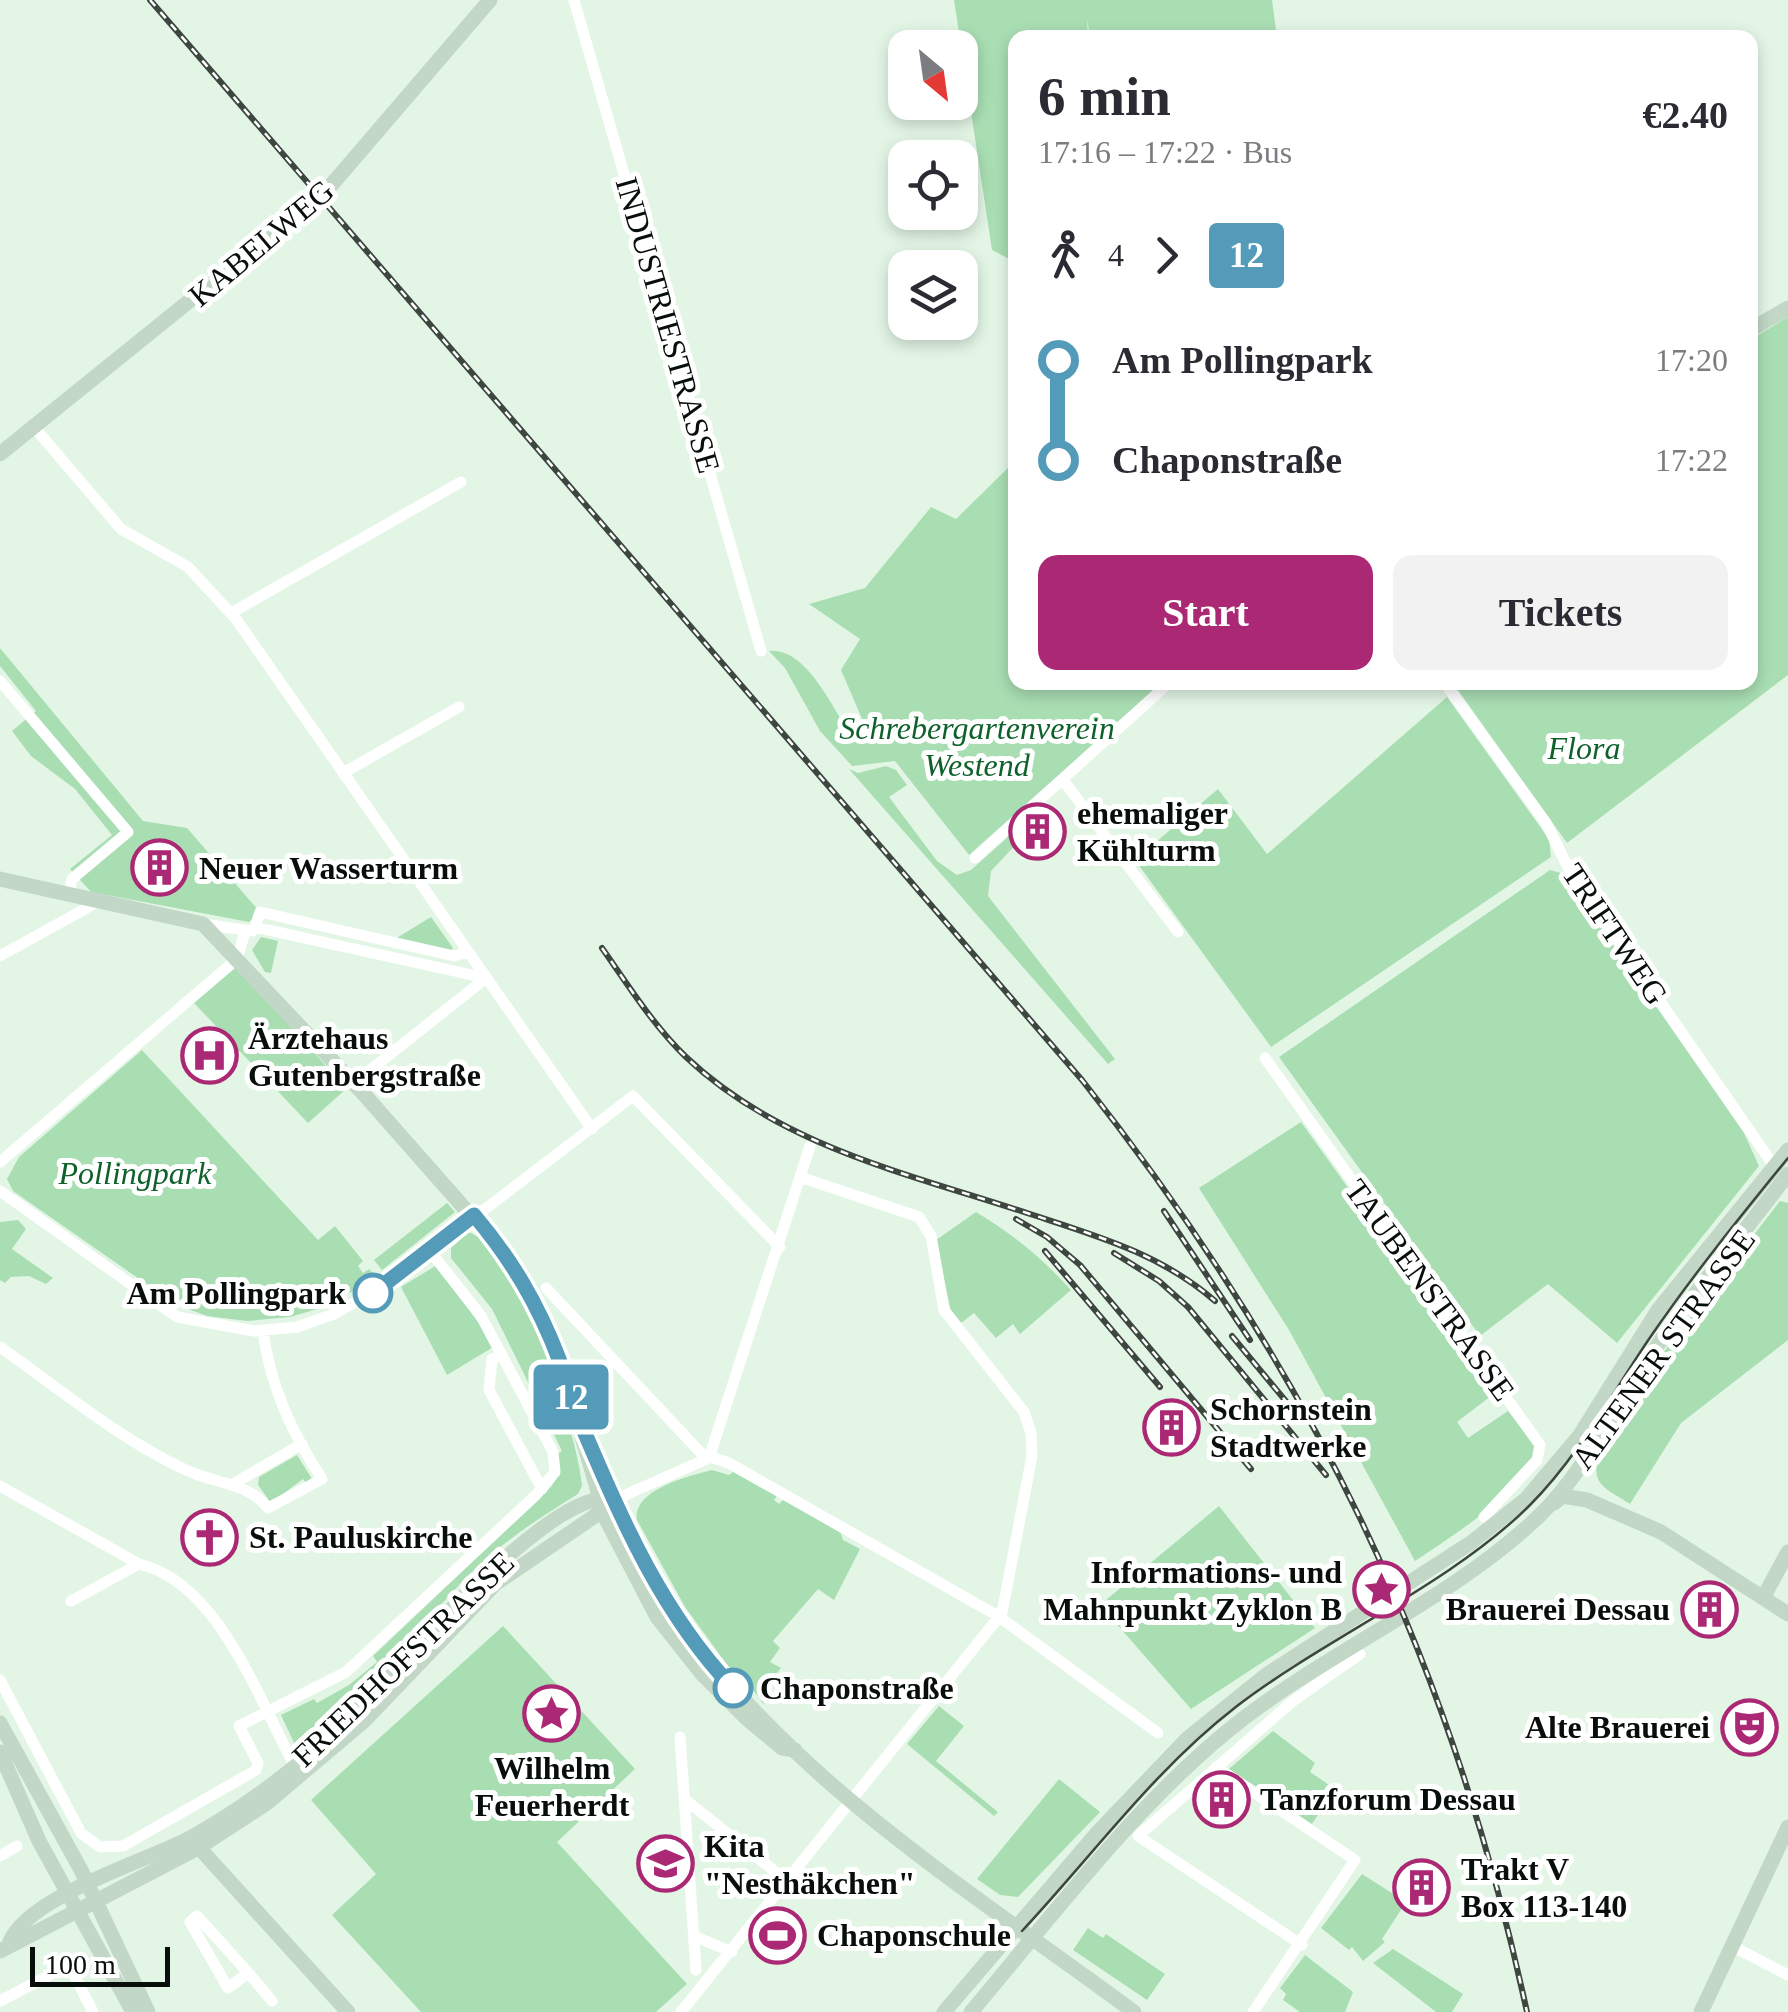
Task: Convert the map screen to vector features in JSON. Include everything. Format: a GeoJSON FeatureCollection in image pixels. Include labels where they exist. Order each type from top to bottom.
{"type":"FeatureCollection","features":[{"type":"Feature","properties":{"kind":"main road","name":"KABELWEG"},"geometry":{"type":"LineString","coordinates":[[0,454],[328,189],[490,0]]}},
{"type":"Feature","properties":{"kind":"main road"},"geometry":{"type":"LineString","coordinates":[[1758,325],[1788,308]]}},
{"type":"Feature","properties":{"kind":"main road"},"geometry":{"type":"LineString","coordinates":[[0,879],[203,924],[474,1215],[520,1274],[553,1345],[605,1503],[696,1645],[795,1750],[993,1910],[1134,2012]]}},
{"type":"Feature","properties":{"kind":"main road","name":"ALTENER STRASSE"},"geometry":{"type":"LineString","coordinates":[[971,2012],[1182,1772],[1275,1695],[1486,1559],[1541,1514],[1568,1481],[1653,1352],[1784,1176],[1788,1150]]}},
{"type":"Feature","properties":{"kind":"main road","name":"ALTENER STRASSE"},"geometry":{"type":"LineString","coordinates":[[944,2012],[1170,1755],[1266,1675],[1472,1542],[1526,1498],[1580,1435],[1658,1310],[1784,1176]]}},
{"type":"Feature","properties":{"kind":"main road"},"geometry":{"type":"LineString","coordinates":[[1543,1480],[1568,1481],[1633,1513],[1639,1521]]}},
{"type":"Feature","properties":{"kind":"main road"},"geometry":{"type":"LineString","coordinates":[[1541,1514],[1569,1496],[1639,1521],[1788,1614]]}},
{"type":"Feature","properties":{"kind":"main road","name":"FRIEDHOFSTRASSE"},"geometry":{"type":"LineString","coordinates":[[2,1948],[96,1902],[298,1772],[487,1573],[550,1524],[605,1503]]}},
{"type":"Feature","properties":{"kind":"main road"},"geometry":{"type":"LineString","coordinates":[[1764,1596],[1788,1552]]}},
{"type":"Feature","properties":{"kind":"main road"},"geometry":{"type":"LineString","coordinates":[[0,1722],[88,1886],[148,2012]]}},
{"type":"Feature","properties":{"kind":"main road"},"geometry":{"type":"LineString","coordinates":[[0,1752],[69,1896],[133,2012]]}},
{"type":"Feature","properties":{"kind":"main road"},"geometry":{"type":"LineString","coordinates":[[1700,2012],[1788,1826]]}},
{"type":"Feature","properties":{"kind":"main road"},"geometry":{"type":"LineString","coordinates":[[194,1842],[348,2012]]}},
{"type":"Feature","properties":{"kind":"main road","name":"FRIEDHOFSTRASSE"},"geometry":{"type":"LineString","coordinates":[[2,1948],[32,1917],[69,1896],[194,1842]]}},
{"type":"Feature","properties":{"kind":"main road"},"geometry":{"type":"LineString","coordinates":[[993,1910],[1038,1902]]}},
{"type":"Feature","properties":{"kind":"street","name":"INDUSTRIESTRASSE"},"geometry":{"type":"LineString","coordinates":[[574,0],[760,650]]}},
{"type":"Feature","properties":{"kind":"street"},"geometry":{"type":"LineString","coordinates":[[34,427],[121,529],[188,567],[230,613],[592,1128]]}},
{"type":"Feature","properties":{"kind":"street"},"geometry":{"type":"LineString","coordinates":[[230,613],[461,482]]}},
{"type":"Feature","properties":{"kind":"street"},"geometry":{"type":"LineString","coordinates":[[0,681],[128,832],[72,879],[68,893]]}},
{"type":"Feature","properties":{"kind":"street"},"geometry":{"type":"LineString","coordinates":[[975,858],[1161,690]]}},
{"type":"Feature","properties":{"kind":"street","name":"TRIFTWEG"},"geometry":{"type":"LineString","coordinates":[[1450,690],[1546,824],[1571,873],[1784,1176]]}},
{"type":"Feature","properties":{"kind":"street"},"geometry":{"type":"LineString","coordinates":[[342,773],[458,707]]}},
{"type":"Feature","properties":{"kind":"street"},"geometry":{"type":"LineString","coordinates":[[1063,780],[1178,932]]}},
{"type":"Feature","properties":{"kind":"street"},"geometry":{"type":"LineString","coordinates":[[0,956],[101,900]]}},
{"type":"Feature","properties":{"kind":"street"},"geometry":{"type":"LineString","coordinates":[[0,1162],[237,959],[260,912],[454,956],[468,952]]}},
{"type":"Feature","properties":{"kind":"street"},"geometry":{"type":"LineString","coordinates":[[203,924],[486,978]]}},
{"type":"Feature","properties":{"kind":"street"},"geometry":{"type":"LineString","coordinates":[[354,1083],[486,978]]}},
{"type":"Feature","properties":{"kind":"street","name":"TAUBENSTRASSE"},"geometry":{"type":"LineString","coordinates":[[1264,1058],[1540,1445],[1538,1460],[1484,1517]]}},
{"type":"Feature","properties":{"kind":"street"},"geometry":{"type":"LineString","coordinates":[[0,1191],[178,1317],[225,1328],[263,1331],[297,1327],[334,1314],[386,1285],[634,1096],[780,1247]]}},
{"type":"Feature","properties":{"kind":"street"},"geometry":{"type":"LineString","coordinates":[[605,1503],[709,1458],[810,1146]]}},
{"type":"Feature","properties":{"kind":"street"},"geometry":{"type":"LineString","coordinates":[[681,2012],[855,1800],[998,1616],[1032,1456],[1024,1412],[944,1310],[930,1236],[920,1217],[800,1177]]}},
{"type":"Feature","properties":{"kind":"street"},"geometry":{"type":"LineString","coordinates":[[266,1714],[346,1672],[542,1489],[555,1472],[556,1459],[481,1316],[430,1251]]}},
{"type":"Feature","properties":{"kind":"street"},"geometry":{"type":"LineString","coordinates":[[546,1288],[696,1449],[709,1458],[729,1463],[998,1616],[1158,1733]]}},
{"type":"Feature","properties":{"kind":"street"},"geometry":{"type":"LineString","coordinates":[[0,1347],[125,1435],[188,1471],[256,1496],[268,1508],[322,1479],[268,1371],[263,1331]]}},
{"type":"Feature","properties":{"kind":"street"},"geometry":{"type":"LineString","coordinates":[[502,1354],[492,1359],[489,1390],[542,1489]]}},
{"type":"Feature","properties":{"kind":"street"},"geometry":{"type":"LineString","coordinates":[[231,1485],[302,1444]]}},
{"type":"Feature","properties":{"kind":"street"},"geometry":{"type":"LineString","coordinates":[[0,1486],[139,1564],[163,1570],[214,1616],[298,1772]]}},
{"type":"Feature","properties":{"kind":"street"},"geometry":{"type":"LineString","coordinates":[[71,1601],[139,1564]]}},
{"type":"Feature","properties":{"kind":"street"},"geometry":{"type":"LineString","coordinates":[[1302,1945],[1138,1836],[1293,1702],[1360,1654]]}},
{"type":"Feature","properties":{"kind":"street","name":"FRIEDHOFSTRASSE"},"geometry":{"type":"LineString","coordinates":[[0,1680],[81,1833],[100,1847],[123,1846],[246,1776],[258,1763],[239,1726],[266,1714]]}},
{"type":"Feature","properties":{"kind":"street"},"geometry":{"type":"LineString","coordinates":[[680,1737],[696,1970]]}},
{"type":"Feature","properties":{"kind":"street"},"geometry":{"type":"LineString","coordinates":[[1216,1766],[1355,1860],[1302,1945],[1253,2012]]}},
{"type":"Feature","properties":{"kind":"street"},"geometry":{"type":"LineString","coordinates":[[686,1801],[788,1882]]}},
{"type":"Feature","properties":{"kind":"street"},"geometry":{"type":"LineString","coordinates":[[0,1856],[17,1846]]}},
{"type":"Feature","properties":{"kind":"street"},"geometry":{"type":"LineString","coordinates":[[248,1972],[228,1988],[190,1922],[197,1916],[248,1972],[272,2001]]}},
{"type":"Feature","properties":{"kind":"street"},"geometry":{"type":"LineString","coordinates":[[696,1937],[732,1952]]}},
{"type":"Feature","properties":{"kind":"street"},"geometry":{"type":"LineString","coordinates":[[1732,1946],[1788,1974]]}},
{"type":"Feature","properties":{"kind":"street"},"geometry":{"type":"LineString","coordinates":[[0,2001],[69,1965],[93,2012]]}},
{"type":"Feature","properties":{"kind":"green space"},"geometry":{"type":"Polygon","coordinates":[[[954,0],[1272,0],[1276,30],[1089,30],[1087,19],[1088,30],[1008,30],[1008,258],[992,250],[972,120],[978,120],[978,30],[959,30],[954,0]]]}},
{"type":"Feature","properties":{"kind":"green space","name":"Flora"},"geometry":{"type":"Polygon","coordinates":[[[1788,317],[1788,675],[1567,843],[1458,690],[1758,690],[1758,335],[1788,317]]]}},
{"type":"Feature","properties":{"kind":"green space","name":"Schrebergartenverein Westend"},"geometry":{"type":"Polygon","coordinates":[[[1008,468],[1008,690],[1154,690],[969,855],[895,761],[852,766],[820,731],[785,668],[769,651],[783,652],[807,670],[853,739],[869,735],[841,670],[860,639],[809,604],[865,588],[931,507],[956,519],[1008,468]]]}},
{"type":"Feature","properties":{"kind":"green space"},"geometry":{"type":"Polygon","coordinates":[[[0,648],[143,821],[187,828],[260,912],[249,922],[91,892],[70,869],[112,835],[75,789],[31,756],[12,731],[36,711],[0,666],[0,648]]]}},
{"type":"Feature","properties":{"kind":"green space"},"geometry":{"type":"Polygon","coordinates":[[[1447,697],[1549,839],[1551,857],[1271,1047],[1135,860],[1218,789],[1267,854],[1447,697]]]}},
{"type":"Feature","properties":{"kind":"green space"},"geometry":{"type":"Polygon","coordinates":[[[886,766],[896,770],[907,785],[889,797],[937,861],[957,875],[971,870],[1019,827],[1020,840],[991,871],[988,896],[1115,1059],[1108,1064],[849,769],[858,773],[886,766]]]}},
{"type":"Feature","properties":{"kind":"green space"},"geometry":{"type":"Polygon","coordinates":[[[1550,870],[1564,874],[1744,1133],[1759,1166],[1617,1343],[1548,1284],[1480,1336],[1279,1057],[1550,870]]]}},
{"type":"Feature","properties":{"kind":"green space"},"geometry":{"type":"Polygon","coordinates":[[[431,917],[453,948],[450,951],[395,939],[431,917]]]}},
{"type":"Feature","properties":{"kind":"green space"},"geometry":{"type":"Polygon","coordinates":[[[261,937],[278,941],[271,973],[265,972],[252,950],[261,937]]]}},
{"type":"Feature","properties":{"kind":"green space"},"geometry":{"type":"Polygon","coordinates":[[[236,964],[346,1089],[308,1123],[193,1002],[236,964]]]}},
{"type":"Feature","properties":{"kind":"green space","name":"Pollingpark"},"geometry":{"type":"Polygon","coordinates":[[[142,1050],[318,1240],[335,1226],[363,1261],[358,1266],[363,1273],[369,1269],[376,1276],[331,1305],[290,1317],[247,1321],[207,1316],[175,1304],[13,1191],[7,1179],[19,1157],[142,1050]]]}},
{"type":"Feature","properties":{"kind":"green space"},"geometry":{"type":"Polygon","coordinates":[[[1301,1122],[1495,1393],[1457,1422],[1468,1438],[1508,1411],[1536,1448],[1531,1463],[1504,1495],[1415,1561],[1289,1330],[1199,1188],[1301,1122]]]}},
{"type":"Feature","properties":{"kind":"green space"},"geometry":{"type":"Polygon","coordinates":[[[1780,1201],[1788,1203],[1788,1340],[1681,1423],[1630,1504],[1599,1481],[1599,1458],[1666,1349],[1780,1201]]]}},
{"type":"Feature","properties":{"kind":"green space"},"geometry":{"type":"Polygon","coordinates":[[[447,1203],[455,1212],[382,1270],[374,1260],[447,1203]]]}},
{"type":"Feature","properties":{"kind":"green space"},"geometry":{"type":"Polygon","coordinates":[[[976,1212],[1027,1248],[1071,1290],[1020,1334],[1013,1324],[996,1338],[974,1313],[961,1323],[951,1312],[936,1240],[976,1212]]]}},
{"type":"Feature","properties":{"kind":"green space"},"geometry":{"type":"Polygon","coordinates":[[[18,1220],[26,1229],[12,1249],[53,1278],[46,1284],[29,1276],[11,1277],[5,1283],[0,1280],[0,1222],[18,1220]]]}},
{"type":"Feature","properties":{"kind":"green space"},"geometry":{"type":"Polygon","coordinates":[[[469,1232],[488,1246],[525,1307],[558,1388],[582,1486],[578,1494],[525,1528],[477,1567],[334,1719],[296,1747],[281,1715],[314,1699],[317,1703],[349,1685],[377,1662],[373,1656],[551,1487],[560,1472],[557,1454],[562,1451],[492,1309],[451,1258],[451,1248],[469,1232]]]}},
{"type":"Feature","properties":{"kind":"green space"},"geometry":{"type":"Polygon","coordinates":[[[437,1265],[495,1346],[447,1375],[401,1287],[437,1265]]]}},
{"type":"Feature","properties":{"kind":"green space"},"geometry":{"type":"Polygon","coordinates":[[[297,1455],[312,1479],[306,1483],[303,1479],[271,1503],[258,1485],[259,1477],[297,1455]]]}},
{"type":"Feature","properties":{"kind":"green space"},"geometry":{"type":"Polygon","coordinates":[[[712,1470],[729,1475],[733,1472],[777,1496],[774,1500],[779,1504],[783,1500],[840,1530],[843,1540],[860,1549],[834,1600],[818,1589],[773,1641],[780,1648],[770,1662],[781,1668],[760,1695],[765,1706],[744,1678],[728,1666],[685,1607],[637,1520],[643,1500],[652,1493],[712,1470]]]}},
{"type":"Feature","properties":{"kind":"green space"},"geometry":{"type":"Polygon","coordinates":[[[1219,1506],[1315,1628],[1191,1709],[1100,1605],[1219,1506]]]}},
{"type":"Feature","properties":{"kind":"green space"},"geometry":{"type":"Polygon","coordinates":[[[503,1626],[635,1769],[557,1842],[687,1984],[656,2012],[421,2012],[332,1915],[376,1874],[311,1800],[503,1626]]]}},
{"type":"Feature","properties":{"kind":"green space"},"geometry":{"type":"Polygon","coordinates":[[[939,1706],[964,1726],[936,1761],[998,1812],[994,1816],[907,1744],[939,1706]]]}},
{"type":"Feature","properties":{"kind":"green space"},"geometry":{"type":"Polygon","coordinates":[[[1273,1731],[1315,1763],[1310,1772],[1335,1789],[1312,1824],[1229,1769],[1273,1731]]]}},
{"type":"Feature","properties":{"kind":"green space"},"geometry":{"type":"Polygon","coordinates":[[[1059,1779],[1100,1812],[1018,1897],[1000,1895],[977,1879],[1059,1779]]]}},
{"type":"Feature","properties":{"kind":"green space"},"geometry":{"type":"Polygon","coordinates":[[[1362,1874],[1406,1902],[1382,1939],[1385,1942],[1363,1961],[1352,1947],[1349,1950],[1321,1928],[1362,1874]]]}},
{"type":"Feature","properties":{"kind":"green space"},"geometry":{"type":"Polygon","coordinates":[[[1088,1928],[1103,1938],[1106,1934],[1165,1974],[1147,2000],[1073,1950],[1088,1928]]]}},
{"type":"Feature","properties":{"kind":"green space"},"geometry":{"type":"Polygon","coordinates":[[[1393,1949],[1463,1994],[1452,2012],[1436,2012],[1373,1963],[1393,1949]]]}},
{"type":"Feature","properties":{"kind":"green space"},"geometry":{"type":"Polygon","coordinates":[[[1305,1955],[1353,1992],[1345,2012],[1300,2012],[1283,2000],[1286,1994],[1280,1988],[1305,1955]]]}},
{"type":"Feature","properties":{"kind":"tram line"},"geometry":{"type":"LineString","coordinates":[[1022,1931],[1151,1785],[1207,1731],[1272,1681],[1464,1560],[1530,1505],[1579,1446],[1682,1292],[1788,1158]]}},
{"type":"Feature","properties":{"kind":"railway"},"geometry":{"type":"LineString","coordinates":[[150,0],[1082,1080],[1163,1187],[1236,1296],[1302,1406],[1360,1519],[1412,1635],[1457,1756],[1495,1881],[1527,2012]]}},
{"type":"Feature","properties":{"kind":"railway"},"geometry":{"type":"LineString","coordinates":[[602,948],[674,1045],[723,1088],[763,1114],[849,1154],[1127,1248],[1173,1271],[1215,1301]]}},
{"type":"Feature","properties":{"kind":"railway"},"geometry":{"type":"LineString","coordinates":[[1164,1211],[1250,1340]]}},
{"type":"Feature","properties":{"kind":"railway"},"geometry":{"type":"LineString","coordinates":[[1016,1219],[1047,1237],[1080,1265],[1251,1469]]}},
{"type":"Feature","properties":{"kind":"railway"},"geometry":{"type":"LineString","coordinates":[[1045,1251],[1160,1387]]}},
{"type":"Feature","properties":{"kind":"railway"},"geometry":{"type":"LineString","coordinates":[[1114,1253],[1159,1281],[1188,1307],[1326,1475]]}},
{"type":"Feature","properties":{"kind":"railway"},"geometry":{"type":"LineString","coordinates":[[1232,1336],[1289,1405]]}},
{"type":"Feature","properties":{"kind":"bus line","name":"12"},"geometry":{"type":"LineString","coordinates":[[373,1293],[474,1215],[511,1259],[529,1290],[578,1417],[645,1568],[696,1645],[733,1688]]}},
{"type":"Feature","properties":{"kind":"place","name":"ehemaliger Kühlturm"},"geometry":{"type":"Point","coordinates":[1038,831]}},
{"type":"Feature","properties":{"kind":"place","name":"Neuer Wasserturm"},"geometry":{"type":"Point","coordinates":[160,868]}},
{"type":"Feature","properties":{"kind":"place","name":"Ärztehaus Gutenbergstraße"},"geometry":{"type":"Point","coordinates":[209,1056]}},
{"type":"Feature","properties":{"kind":"place","name":"Am Pollingpark"},"geometry":{"type":"Point","coordinates":[373,1293]}},
{"type":"Feature","properties":{"kind":"place","name":"Schornstein Stadtwerke"},"geometry":{"type":"Point","coordinates":[1171,1427]}},
{"type":"Feature","properties":{"kind":"place","name":"St. Pauluskirche"},"geometry":{"type":"Point","coordinates":[210,1537]}},
{"type":"Feature","properties":{"kind":"place","name":"Informations- und Mahnpunkt Zyklon B"},"geometry":{"type":"Point","coordinates":[1381,1590]}},
{"type":"Feature","properties":{"kind":"place","name":"Brauerei Dessau"},"geometry":{"type":"Point","coordinates":[1709,1609]}},
{"type":"Feature","properties":{"kind":"place","name":"Chaponstraße"},"geometry":{"type":"Point","coordinates":[733,1688]}},
{"type":"Feature","properties":{"kind":"place","name":"Wilhelm Feuerherdt"},"geometry":{"type":"Point","coordinates":[552,1714]}},
{"type":"Feature","properties":{"kind":"place","name":"Alte Brauerei"},"geometry":{"type":"Point","coordinates":[1749,1727]}},
{"type":"Feature","properties":{"kind":"place","name":"Tanzforum Dessau"},"geometry":{"type":"Point","coordinates":[1221,1799]}},
{"type":"Feature","properties":{"kind":"place","name":"Kita \"Nesthäkchen\""},"geometry":{"type":"Point","coordinates":[665,1864]}},
{"type":"Feature","properties":{"kind":"place","name":"Trakt V Box 113-140"},"geometry":{"type":"Point","coordinates":[1422,1887]}},
{"type":"Feature","properties":{"kind":"place","name":"Chaponschule"},"geometry":{"type":"Point","coordinates":[778,1935]}}]}
